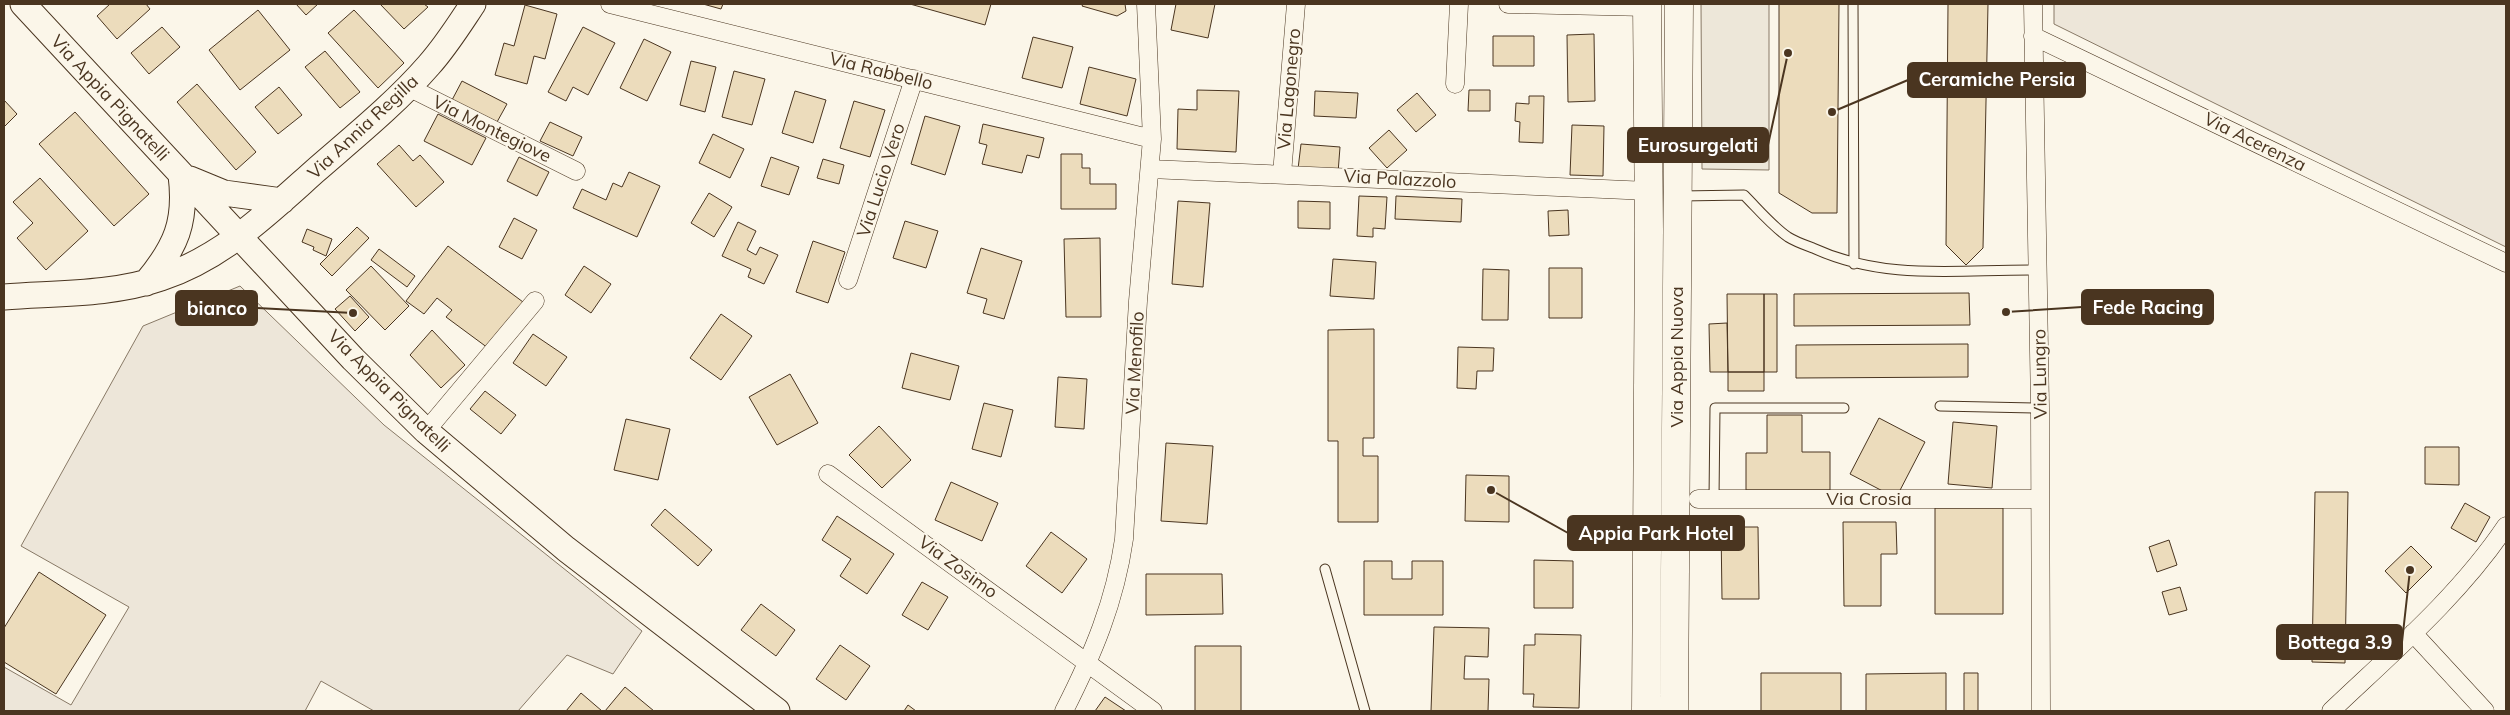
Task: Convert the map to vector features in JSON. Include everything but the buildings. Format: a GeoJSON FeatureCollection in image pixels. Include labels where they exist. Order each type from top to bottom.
{"type":"FeatureCollection","features":[{"type":"Feature","properties":{"kind":"main road","name":"Via Appia Pignatelli"},"geometry":{"type":"LineString","coordinates":[[23,4],[353,359],[426,431],[566,549],[777,711]]}},
{"type":"Feature","properties":{"kind":"main road","name":"Via Annia Regilla"},"geometry":{"type":"LineString","coordinates":[[4,297],[96,290],[146,283],[192,266],[239,237],[282,201],[408,87],[437,55],[473,4]]}},
{"type":"Feature","properties":{"kind":"main road","name":"Via Appia Nuova"},"geometry":{"type":"LineString","coordinates":[[1674,711],[1676,196],[1679,4]]}},
{"type":"Feature","properties":{"kind":"main road","name":"Via Appia Nuova"},"geometry":{"type":"LineString","coordinates":[[1646,711],[1649,191],[1647,6]]}},
{"type":"Feature","properties":{"kind":"main road"},"geometry":{"type":"LineString","coordinates":[[146,283],[170,252],[178,235],[183,205],[181,175],[224,193],[282,201]]}},
{"type":"Feature","properties":{"kind":"street","name":"Via Rabbello"},"geometry":{"type":"LineString","coordinates":[[610,4],[1152,139]]}},
{"type":"Feature","properties":{"kind":"street","name":"Via Menofilo"},"geometry":{"type":"LineString","coordinates":[[1064,711],[1109,612],[1119,576],[1124,539],[1138,301],[1152,139],[1146,4]]}},
{"type":"Feature","properties":{"kind":"street","name":"Via Lagonegro"},"geometry":{"type":"LineString","coordinates":[[1282,174],[1296,4]]}},
{"type":"Feature","properties":{"kind":"street"},"geometry":{"type":"LineString","coordinates":[[1454,84],[1459,4]]}},
{"type":"Feature","properties":{"kind":"street"},"geometry":{"type":"LineString","coordinates":[[1508,4],[1647,6]]}},
{"type":"Feature","properties":{"kind":"street"},"geometry":{"type":"LineString","coordinates":[[2033,4],[2033,36]]}},
{"type":"Feature","properties":{"kind":"street","name":"Via Acerenza"},"geometry":{"type":"LineString","coordinates":[[2033,36],[2506,263]]}},
{"type":"Feature","properties":{"kind":"street","name":"Via Lungro"},"geometry":{"type":"LineString","coordinates":[[2033,36],[2040,408],[2041,711]]}},
{"type":"Feature","properties":{"kind":"street","name":"Via Lucio Vero"},"geometry":{"type":"LineString","coordinates":[[848,280],[914,79]]}},
{"type":"Feature","properties":{"kind":"street","name":"Via Montegiove"},"geometry":{"type":"LineString","coordinates":[[408,87],[576,171]]}},
{"type":"Feature","properties":{"kind":"street","name":"Via Palazzolo"},"geometry":{"type":"LineString","coordinates":[[1150,169],[1649,191]]}},
{"type":"Feature","properties":{"kind":"street"},"geometry":{"type":"LineString","coordinates":[[426,431],[536,301]]}},
{"type":"Feature","properties":{"kind":"street","name":"Via Zosimo"},"geometry":{"type":"LineString","coordinates":[[828,474],[1087,661],[1153,711]]}},
{"type":"Feature","properties":{"kind":"street","name":"Via Crosia"},"geometry":{"type":"LineString","coordinates":[[1706,499],[2040,499]]}},
{"type":"Feature","properties":{"kind":"street"},"geometry":{"type":"LineString","coordinates":[[2331,711],[2413,633],[2470,573],[2506,526]]}},
{"type":"Feature","properties":{"kind":"street"},"geometry":{"type":"LineString","coordinates":[[2413,633],[2485,711]]}},
{"type":"Feature","properties":{"kind":"lane"},"geometry":{"type":"LineString","coordinates":[[1853,4],[1854,264]]}},
{"type":"Feature","properties":{"kind":"lane"},"geometry":{"type":"LineString","coordinates":[[1676,196],[1744,195],[1788,237],[1854,264],[1904,272],[1945,273],[1993,269],[2038,270]]}},
{"type":"Feature","properties":{"kind":"lane"},"geometry":{"type":"LineString","coordinates":[[1940,406],[2040,408]]}},
{"type":"Feature","properties":{"kind":"lane"},"geometry":{"type":"LineString","coordinates":[[1706,499],[1715,408],[1844,408]]}},
{"type":"Feature","properties":{"kind":"lane"},"geometry":{"type":"LineString","coordinates":[[1325,569],[1365,711]]}},
{"type":"Feature","properties":{"kind":"shaded area"},"geometry":{"type":"Polygon","coordinates":[[[1701,4],[1769,4],[1769,170],[1702,169],[1701,4]]]}},
{"type":"Feature","properties":{"kind":"shaded area"},"geometry":{"type":"Polygon","coordinates":[[[2054,4],[2506,4],[2506,247],[2054,24],[2054,4]]]}},
{"type":"Feature","properties":{"kind":"shaded area"},"geometry":{"type":"Polygon","coordinates":[[[240,286],[384,425],[642,631],[613,674],[567,655],[518,711],[374,711],[321,681],[305,711],[4,711],[4,667],[71,705],[129,607],[21,546],[143,326],[240,286]]]}},
{"type":"Feature","properties":{"kind":"place","name":"Eurosurgelati"},"geometry":{"type":"Point","coordinates":[1788,53]}},
{"type":"Feature","properties":{"kind":"place","name":"Ceramiche Persia"},"geometry":{"type":"Point","coordinates":[1832,112]}},
{"type":"Feature","properties":{"kind":"place","name":"Fede Racing"},"geometry":{"type":"Point","coordinates":[2006,312]}},
{"type":"Feature","properties":{"kind":"place","name":"bianco"},"geometry":{"type":"Point","coordinates":[353,313]}},
{"type":"Feature","properties":{"kind":"place","name":"Appia Park Hotel"},"geometry":{"type":"Point","coordinates":[1491,490]}},
{"type":"Feature","properties":{"kind":"place","name":"Bottega 3.9"},"geometry":{"type":"Point","coordinates":[2410,570]}}]}
